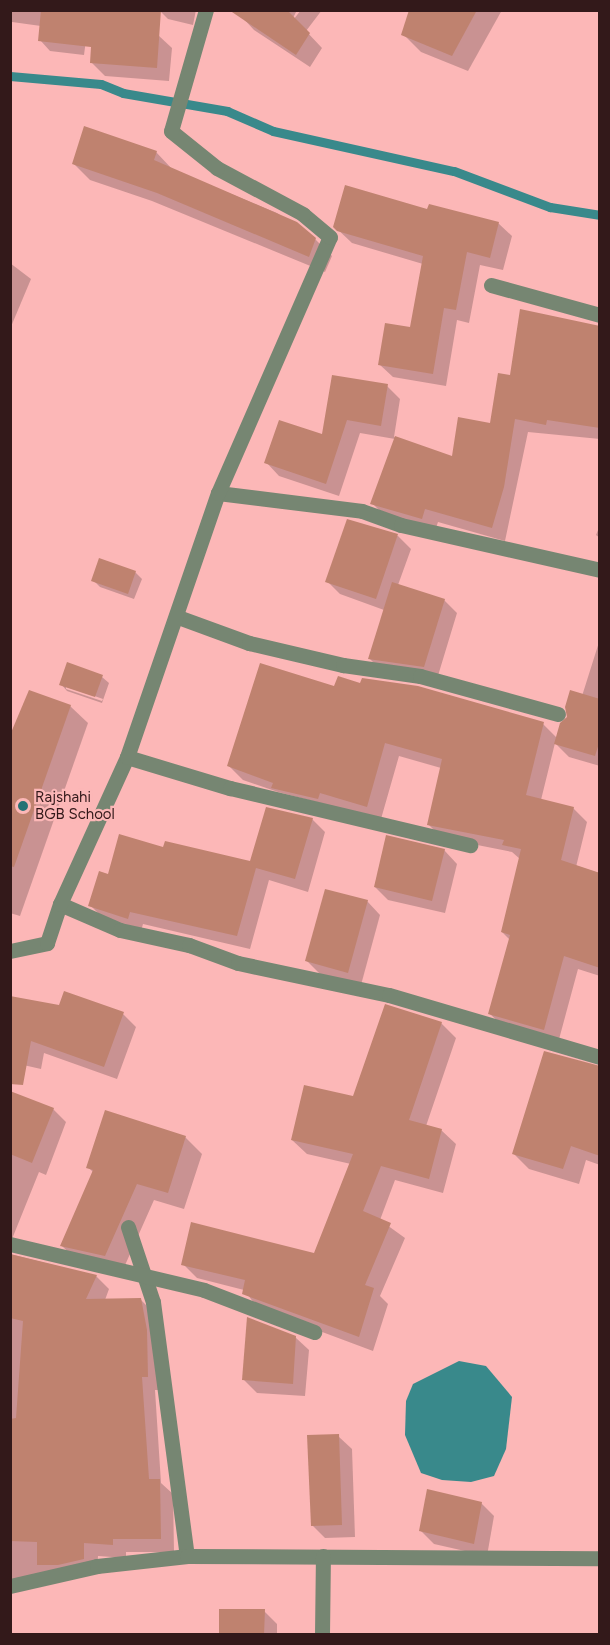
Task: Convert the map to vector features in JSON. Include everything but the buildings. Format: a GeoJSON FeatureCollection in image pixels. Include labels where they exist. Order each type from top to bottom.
{"type":"FeatureCollection","features":[{"type":"Feature","properties":{"kind":"street"},"geometry":{"type":"LineString","coordinates":[[10,951],[47,942],[60,904],[127,758],[155,672],[178,617],[218,493],[330,237],[303,214],[217,168],[171,131],[181,86],[206,10]]}},
{"type":"Feature","properties":{"kind":"street"},"geometry":{"type":"LineString","coordinates":[[491,285],[600,315]]}},
{"type":"Feature","properties":{"kind":"street"},"geometry":{"type":"LineString","coordinates":[[218,493],[362,511],[401,525],[600,570]]}},
{"type":"Feature","properties":{"kind":"street"},"geometry":{"type":"LineString","coordinates":[[178,617],[249,643],[343,665],[420,676],[558,714]]}},
{"type":"Feature","properties":{"kind":"street"},"geometry":{"type":"LineString","coordinates":[[127,758],[230,788],[470,845]]}},
{"type":"Feature","properties":{"kind":"street"},"geometry":{"type":"LineString","coordinates":[[60,904],[120,930],[189,945],[238,963],[389,995],[600,1057]]}},
{"type":"Feature","properties":{"kind":"street"},"geometry":{"type":"LineString","coordinates":[[128,1227],[153,1302],[187,1556]]}},
{"type":"Feature","properties":{"kind":"street"},"geometry":{"type":"LineString","coordinates":[[10,1244],[145,1278],[204,1290],[314,1332]]}},
{"type":"Feature","properties":{"kind":"street"},"geometry":{"type":"LineString","coordinates":[[10,1586],[97,1566],[187,1556],[600,1558]]}},
{"type":"Feature","properties":{"kind":"street"},"geometry":{"type":"LineString","coordinates":[[322,1635],[323,1556]]}},
{"type":"Feature","properties":{"kind":"water"},"geometry":{"type":"Polygon","coordinates":[[[459,1361],[486,1366],[512,1397],[506,1449],[494,1476],[471,1482],[442,1480],[421,1473],[405,1435],[406,1401],[413,1384],[459,1361]]]}},
{"type":"Feature","properties":{"kind":"waterway"},"geometry":{"type":"LineString","coordinates":[[10,76],[101,84],[123,93],[227,111],[273,131],[454,171],[550,207],[600,215]]}},
{"type":"Feature","properties":{"kind":"place","name":"Rajshahi BGB School"},"geometry":{"type":"Point","coordinates":[23,806]}}]}
